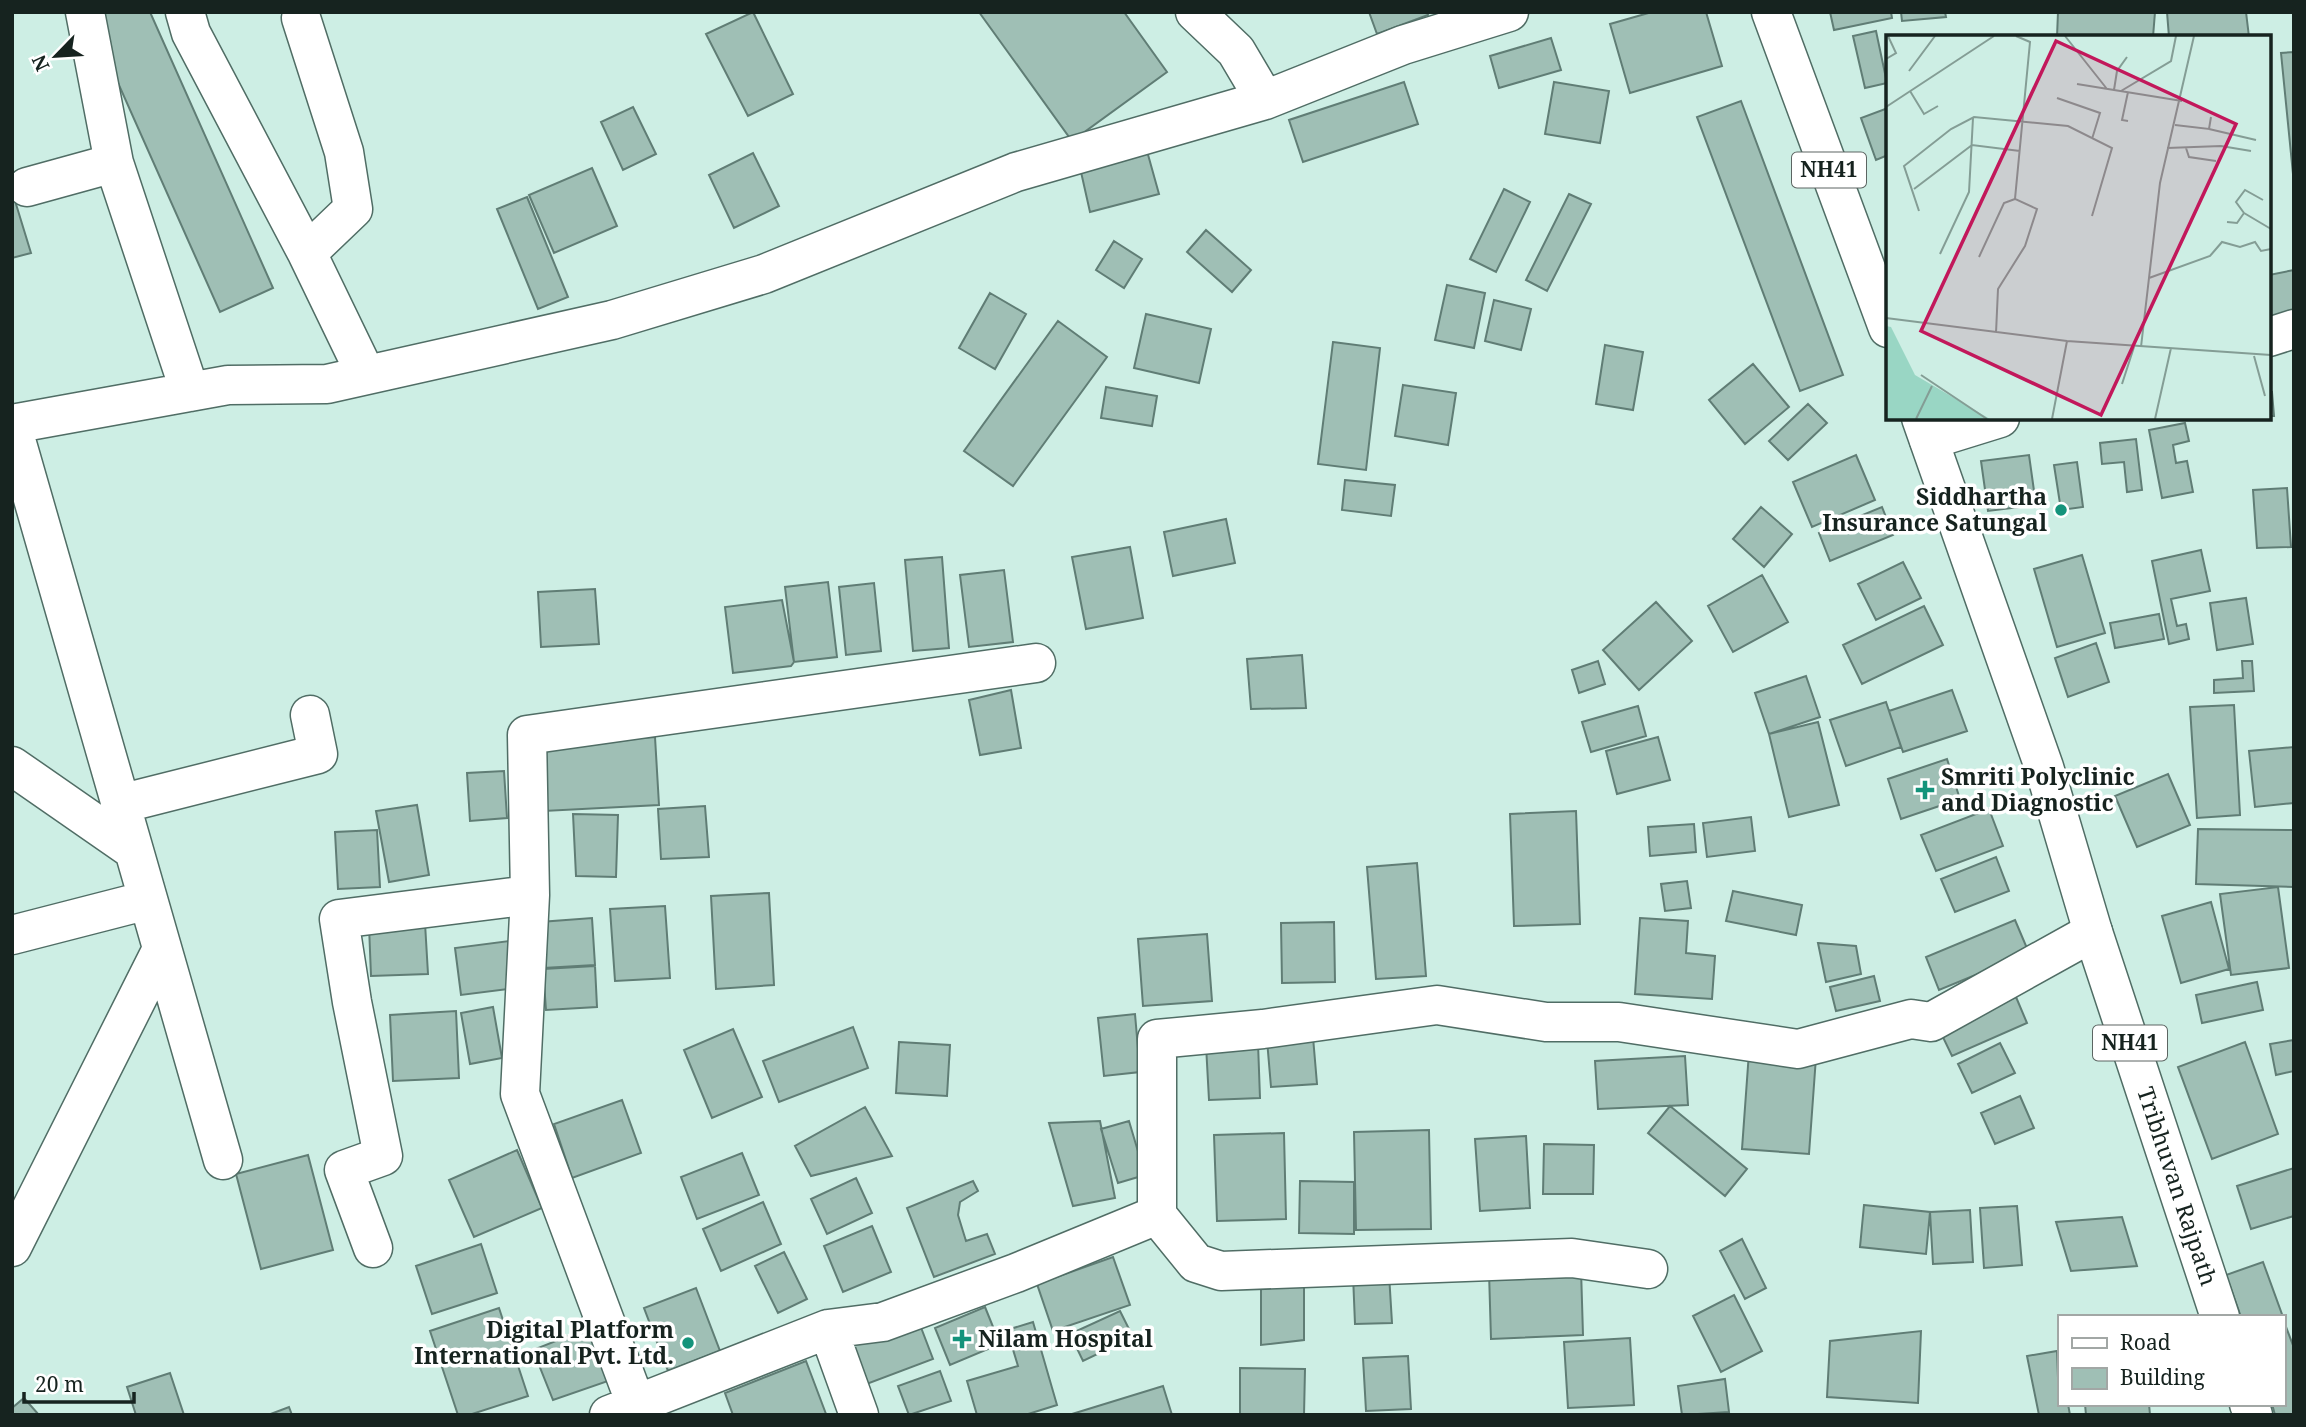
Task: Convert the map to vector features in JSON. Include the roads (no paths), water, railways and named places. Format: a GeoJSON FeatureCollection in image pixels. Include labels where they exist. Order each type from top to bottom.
{"type":"FeatureCollection","features":[{"type":"Feature","properties":{"kind":"main road"},"geometry":{"type":"LineString","coordinates":[[85,12],[114,163],[190,392]]}},
{"type":"Feature","properties":{"kind":"main road"},"geometry":{"type":"LineString","coordinates":[[185,12],[198,46],[307,253],[366,375]]}},
{"type":"Feature","properties":{"kind":"main road"},"geometry":{"type":"LineString","coordinates":[[1195,12],[1236,51],[1265,100]]}},
{"type":"Feature","properties":{"kind":"main road"},"geometry":{"type":"LineString","coordinates":[[223,1160],[12,425],[228,384],[327,384],[612,320],[764,274],[1016,172],[1265,100],[1403,45],[1509,12]]}},
{"type":"Feature","properties":{"kind":"main road","name":"NH41"},"geometry":{"type":"LineString","coordinates":[[1771,12],[1886,323]]}},
{"type":"Feature","properties":{"kind":"main road"},"geometry":{"type":"LineString","coordinates":[[301,18],[344,152],[353,209],[307,253]]}},
{"type":"Feature","properties":{"kind":"main road"},"geometry":{"type":"LineString","coordinates":[[27,187],[114,163]]}},
{"type":"Feature","properties":{"kind":"main road"},"geometry":{"type":"LineString","coordinates":[[2271,336],[2294,329]]}},
{"type":"Feature","properties":{"kind":"main road"},"geometry":{"type":"LineString","coordinates":[[1925,429],[1986,420]]}},
{"type":"Feature","properties":{"kind":"main road","name":"Tribhuvan Rajpath"},"geometry":{"type":"LineString","coordinates":[[1925,429],[2044,767],[2093,932],[2219,1315]]}},
{"type":"Feature","properties":{"kind":"main road"},"geometry":{"type":"LineString","coordinates":[[1035,663],[527,735],[530,895],[520,1094],[628,1412],[828,1329],[883,1322],[1016,1273],[1157,1215]]}},
{"type":"Feature","properties":{"kind":"main road"},"geometry":{"type":"LineString","coordinates":[[120,803],[318,754],[310,715]]}},
{"type":"Feature","properties":{"kind":"main road"},"geometry":{"type":"LineString","coordinates":[[12,766],[133,850]]}},
{"type":"Feature","properties":{"kind":"main road"},"geometry":{"type":"LineString","coordinates":[[373,1248],[344,1170],[383,1156],[352,1002],[339,919],[530,895]]}},
{"type":"Feature","properties":{"kind":"main road"},"geometry":{"type":"LineString","coordinates":[[12,936],[148,900]]}},
{"type":"Feature","properties":{"kind":"main road"},"geometry":{"type":"LineString","coordinates":[[1648,1269],[1572,1258],[1221,1271],[1196,1263],[1157,1215],[1157,1039],[1263,1029],[1437,1005],[1546,1022],[1619,1022],[1798,1049],[1911,1019],[1931,1022],[2093,932]]}},
{"type":"Feature","properties":{"kind":"main road"},"geometry":{"type":"LineString","coordinates":[[12,1247],[162,949]]}},
{"type":"Feature","properties":{"kind":"main road"},"geometry":{"type":"LineString","coordinates":[[828,1329],[859,1415]]}},
{"type":"Feature","properties":{"kind":"place","name":"Siddhartha Insurance Satungal"},"geometry":{"type":"Point","coordinates":[2061,510]}},
{"type":"Feature","properties":{"kind":"place","name":"Smriti Polyclinic and Diagnostic"},"geometry":{"type":"Point","coordinates":[1925,790]}},
{"type":"Feature","properties":{"kind":"place","name":"Nilam Hospital"},"geometry":{"type":"Point","coordinates":[962,1339]}},
{"type":"Feature","properties":{"kind":"place","name":"Digital Platform International Pvt. Ltd."},"geometry":{"type":"Point","coordinates":[688,1343]}}]}
